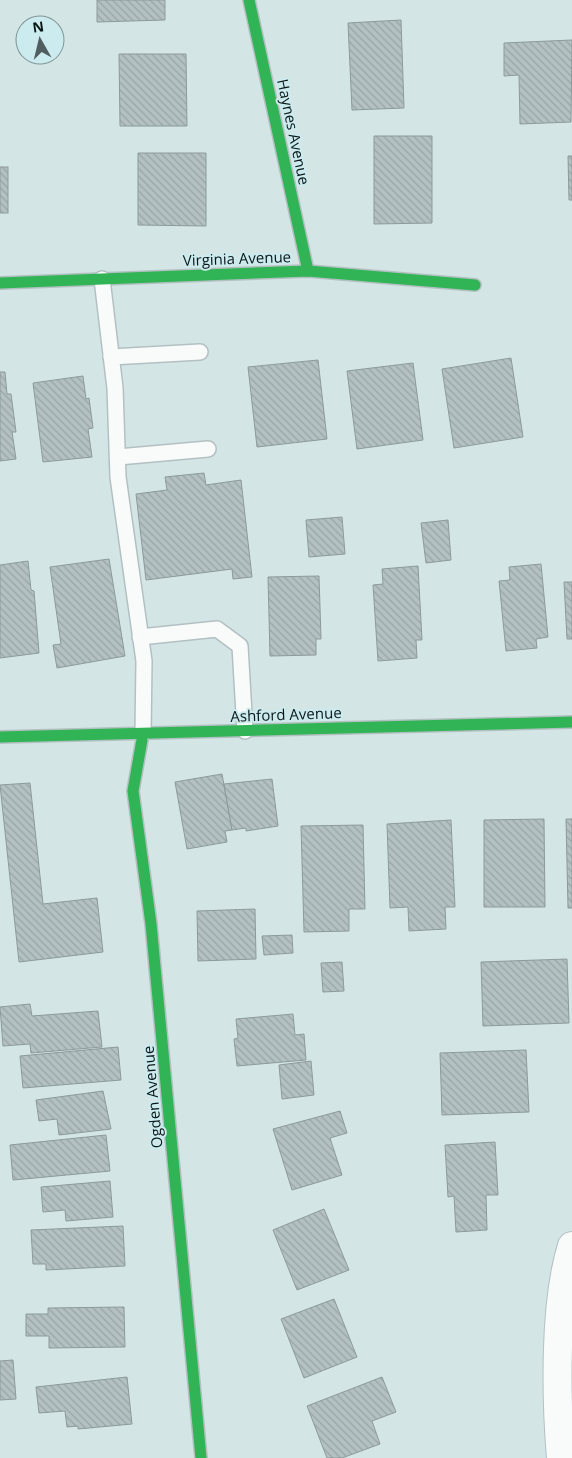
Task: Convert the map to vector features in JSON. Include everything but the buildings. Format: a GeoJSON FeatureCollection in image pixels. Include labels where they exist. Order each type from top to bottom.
{"type":"FeatureCollection","features":[{"type":"Feature","properties":{"kind":"street","name":"Haynes Avenue"},"geometry":{"type":"LineString","coordinates":[[249,0],[308,271]]}},
{"type":"Feature","properties":{"kind":"street","name":"Virginia Avenue"},"geometry":{"type":"LineString","coordinates":[[0,283],[308,271],[475,285]]}},
{"type":"Feature","properties":{"kind":"street","name":"Ashford Avenue"},"geometry":{"type":"LineString","coordinates":[[0,737],[572,722]]}},
{"type":"Feature","properties":{"kind":"street","name":"Ogden Avenue"},"geometry":{"type":"LineString","coordinates":[[143,734],[133,791],[151,924],[202,1458]]}},
{"type":"Feature","properties":{"kind":"street"},"geometry":{"type":"LineString","coordinates":[[561,1458],[558,1347],[566,1265],[572,1246]]}},
{"type":"Feature","properties":{"kind":"lane"},"geometry":{"type":"LineString","coordinates":[[102,279],[115,388],[118,457],[144,661],[143,734]]}},
{"type":"Feature","properties":{"kind":"lane"},"geometry":{"type":"LineString","coordinates":[[112,356],[200,352]]}},
{"type":"Feature","properties":{"kind":"lane"},"geometry":{"type":"LineString","coordinates":[[118,457],[208,449]]}},
{"type":"Feature","properties":{"kind":"lane"},"geometry":{"type":"LineString","coordinates":[[140,637],[217,629],[240,646],[245,731]]}},
{"type":"Feature","properties":{"kind":"traffic: fast"},"geometry":{"type":"LineString","coordinates":[[249,0],[308,271]]}},
{"type":"Feature","properties":{"kind":"traffic: fast"},"geometry":{"type":"LineString","coordinates":[[0,283],[308,271],[475,285]]}},
{"type":"Feature","properties":{"kind":"traffic: fast"},"geometry":{"type":"LineString","coordinates":[[0,737],[572,722]]}},
{"type":"Feature","properties":{"kind":"traffic: fast"},"geometry":{"type":"LineString","coordinates":[[143,734],[133,791],[151,924],[201,1458]]}}]}
